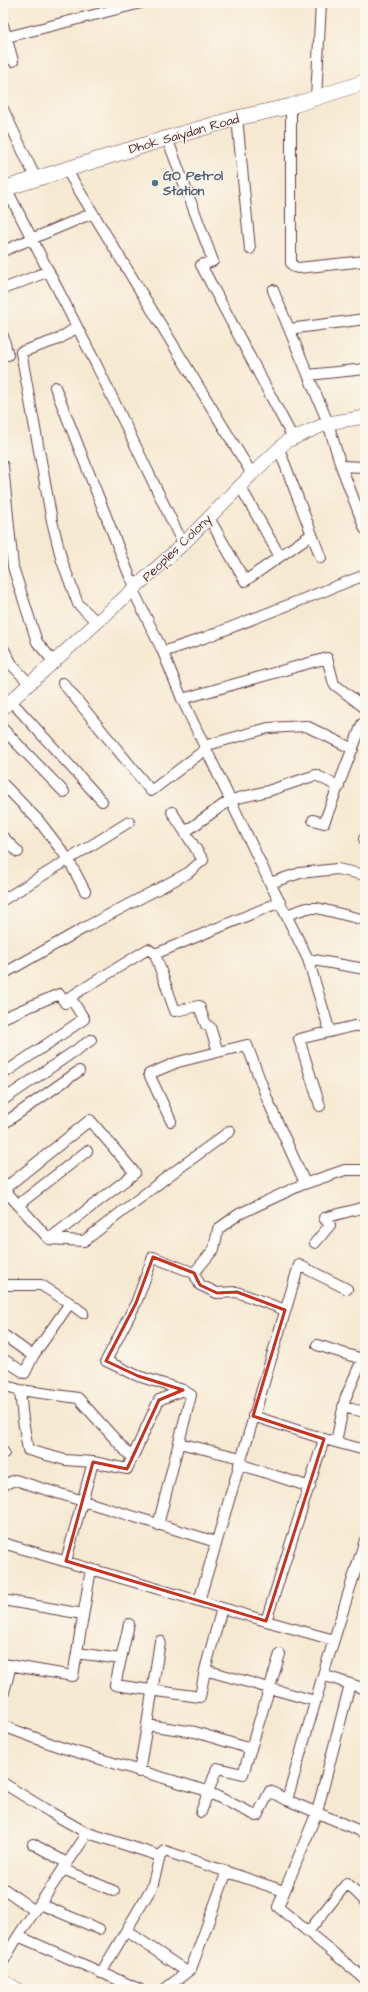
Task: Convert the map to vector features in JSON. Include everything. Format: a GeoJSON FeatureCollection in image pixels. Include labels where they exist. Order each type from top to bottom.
{"type":"FeatureCollection","features":[{"type":"Feature","properties":{"kind":"main road","name":"Dhok Saiydan Road"},"geometry":{"type":"LineString","coordinates":[[5,189],[168,138],[237,118],[291,106],[365,82]]}},
{"type":"Feature","properties":{"kind":"street"},"geometry":{"type":"LineString","coordinates":[[7,37],[141,3]]}},
{"type":"Feature","properties":{"kind":"street"},"geometry":{"type":"LineString","coordinates":[[316,98],[321,3]]}},
{"type":"Feature","properties":{"kind":"street"},"geometry":{"type":"LineString","coordinates":[[3,25],[13,61]]}},
{"type":"Feature","properties":{"kind":"street"},"geometry":{"type":"LineString","coordinates":[[291,106],[291,263],[294,267],[298,268],[365,261]]}},
{"type":"Feature","properties":{"kind":"street"},"geometry":{"type":"LineString","coordinates":[[3,109],[36,179]]}},
{"type":"Feature","properties":{"kind":"street"},"geometry":{"type":"LineString","coordinates":[[237,118],[250,249]]}},
{"type":"Feature","properties":{"kind":"street"},"geometry":{"type":"LineString","coordinates":[[168,138],[213,261],[201,265],[293,438]]}},
{"type":"Feature","properties":{"kind":"street"},"geometry":{"type":"LineString","coordinates":[[66,169],[252,474]]}},
{"type":"Feature","properties":{"kind":"street"},"geometry":{"type":"LineString","coordinates":[[5,189],[77,327],[183,544]]}},
{"type":"Feature","properties":{"kind":"street"},"geometry":{"type":"LineString","coordinates":[[3,251],[93,213]]}},
{"type":"Feature","properties":{"kind":"street"},"geometry":{"type":"LineString","coordinates":[[3,289],[49,272]]}},
{"type":"Feature","properties":{"kind":"street"},"geometry":{"type":"LineString","coordinates":[[273,290],[328,423],[341,466],[362,517],[365,529]]}},
{"type":"Feature","properties":{"kind":"street"},"geometry":{"type":"LineString","coordinates":[[289,329],[365,319]]}},
{"type":"Feature","properties":{"kind":"street"},"geometry":{"type":"LineString","coordinates":[[3,336],[6,356],[58,339],[77,327]]}},
{"type":"Feature","properties":{"kind":"street"},"geometry":{"type":"LineString","coordinates":[[21,352],[52,521],[62,561],[78,604],[97,622]]}},
{"type":"Feature","properties":{"kind":"street"},"geometry":{"type":"LineString","coordinates":[[308,375],[365,369]]}},
{"type":"Feature","properties":{"kind":"street"},"geometry":{"type":"LineString","coordinates":[[55,387],[130,578],[182,699],[308,959],[330,1032]]}},
{"type":"Feature","properties":{"kind":"street","name":"Peoples Colony"},"geometry":{"type":"LineString","coordinates":[[7,705],[183,544],[252,474],[279,449],[293,438],[328,423],[365,416]]}},
{"type":"Feature","properties":{"kind":"street"},"geometry":{"type":"LineString","coordinates":[[279,449],[321,558]]}},
{"type":"Feature","properties":{"kind":"street"},"geometry":{"type":"LineString","coordinates":[[3,466],[13,567],[37,642],[54,662]]}},
{"type":"Feature","properties":{"kind":"street"},"geometry":{"type":"LineString","coordinates":[[341,466],[365,467]]}},
{"type":"Feature","properties":{"kind":"street"},"geometry":{"type":"LineString","coordinates":[[240,486],[280,555]]}},
{"type":"Feature","properties":{"kind":"street"},"geometry":{"type":"LineString","coordinates":[[209,518],[245,581],[312,534]]}},
{"type":"Feature","properties":{"kind":"street"},"geometry":{"type":"LineString","coordinates":[[163,652],[204,638],[365,575]]}},
{"type":"Feature","properties":{"kind":"street"},"geometry":{"type":"LineString","coordinates":[[3,648],[13,666],[30,684]]}},
{"type":"Feature","properties":{"kind":"street"},"geometry":{"type":"LineString","coordinates":[[182,699],[327,658],[334,684],[365,708]]}},
{"type":"Feature","properties":{"kind":"street"},"geometry":{"type":"LineString","coordinates":[[63,683],[151,790],[205,748],[268,728],[306,726],[353,749]]}},
{"type":"Feature","properties":{"kind":"street"},"geometry":{"type":"LineString","coordinates":[[7,705],[102,801]]}},
{"type":"Feature","properties":{"kind":"street"},"geometry":{"type":"LineString","coordinates":[[313,820],[324,823],[364,723]]}},
{"type":"Feature","properties":{"kind":"street"},"geometry":{"type":"LineString","coordinates":[[3,729],[64,792]]}},
{"type":"Feature","properties":{"kind":"street"},"geometry":{"type":"LineString","coordinates":[[185,832],[230,800],[268,791],[316,775],[339,787]]}},
{"type":"Feature","properties":{"kind":"street"},"geometry":{"type":"LineString","coordinates":[[3,784],[39,820],[68,859],[85,891]]}},
{"type":"Feature","properties":{"kind":"street"},"geometry":{"type":"LineString","coordinates":[[3,974],[84,928],[188,873],[203,860],[172,812]]}},
{"type":"Feature","properties":{"kind":"street"},"geometry":{"type":"LineString","coordinates":[[3,900],[129,822]]}},
{"type":"Feature","properties":{"kind":"street"},"geometry":{"type":"LineString","coordinates":[[3,837],[18,852]]}},
{"type":"Feature","properties":{"kind":"street"},"geometry":{"type":"LineString","coordinates":[[270,883],[300,873],[337,869],[365,875]]}},
{"type":"Feature","properties":{"kind":"street"},"geometry":{"type":"LineString","coordinates":[[155,954],[280,902]]}},
{"type":"Feature","properties":{"kind":"street"},"geometry":{"type":"LineString","coordinates":[[286,915],[307,908],[317,908],[365,920]]}},
{"type":"Feature","properties":{"kind":"street"},"geometry":{"type":"LineString","coordinates":[[3,1018],[59,994],[65,1003],[70,997],[148,948],[155,954],[175,1010],[199,1006],[206,1024],[210,1027],[218,1052]]}},
{"type":"Feature","properties":{"kind":"street"},"geometry":{"type":"LineString","coordinates":[[308,959],[365,969]]}},
{"type":"Feature","properties":{"kind":"street"},"geometry":{"type":"LineString","coordinates":[[3,1074],[84,1019],[70,997]]}},
{"type":"Feature","properties":{"kind":"street"},"geometry":{"type":"LineString","coordinates":[[320,1106],[299,1039],[354,1026],[365,1026]]}},
{"type":"Feature","properties":{"kind":"street"},"geometry":{"type":"LineString","coordinates":[[3,1100],[91,1040]]}},
{"type":"Feature","properties":{"kind":"street"},"geometry":{"type":"LineString","coordinates":[[171,1122],[149,1074],[178,1062],[247,1044],[268,1101],[305,1183]]}},
{"type":"Feature","properties":{"kind":"street"},"geometry":{"type":"LineString","coordinates":[[3,1124],[79,1071]]}},
{"type":"Feature","properties":{"kind":"street"},"geometry":{"type":"LineString","coordinates":[[49,1239],[135,1174],[90,1120],[3,1188],[49,1239],[84,1242],[167,1177],[230,1131]]}},
{"type":"Feature","properties":{"kind":"street"},"geometry":{"type":"LineString","coordinates":[[18,1205],[87,1150]]}},
{"type":"Feature","properties":{"kind":"street"},"geometry":{"type":"LineString","coordinates":[[194,1273],[214,1249],[218,1229],[240,1214],[305,1183],[345,1170],[365,1170]]}},
{"type":"Feature","properties":{"kind":"street"},"geometry":{"type":"LineString","coordinates":[[315,1243],[330,1225],[324,1218],[365,1207]]}},
{"type":"Feature","properties":{"kind":"street"},"geometry":{"type":"LineString","coordinates":[[158,1525],[191,1395],[183,1390],[138,1376],[106,1361],[136,1303],[153,1257],[194,1273],[200,1285],[217,1293],[237,1292],[285,1310]]}},
{"type":"Feature","properties":{"kind":"street"},"geometry":{"type":"LineString","coordinates":[[199,1601],[299,1265],[347,1289]]}},
{"type":"Feature","properties":{"kind":"street"},"geometry":{"type":"LineString","coordinates":[[3,1285],[41,1285],[70,1302],[83,1313]]}},
{"type":"Feature","properties":{"kind":"street"},"geometry":{"type":"LineString","coordinates":[[3,1359],[25,1373],[33,1356],[70,1302]]}},
{"type":"Feature","properties":{"kind":"street"},"geometry":{"type":"LineString","coordinates":[[4,1336],[33,1356]]}},
{"type":"Feature","properties":{"kind":"street"},"geometry":{"type":"LineString","coordinates":[[317,1345],[364,1358],[343,1407],[336,1442]]}},
{"type":"Feature","properties":{"kind":"street"},"geometry":{"type":"LineString","coordinates":[[3,1385],[20,1390],[78,1398],[132,1458]]}},
{"type":"Feature","properties":{"kind":"street"},"geometry":{"type":"LineString","coordinates":[[20,1390],[22,1420],[28,1450],[65,1460],[93,1462],[127,1469],[159,1400],[183,1390]]}},
{"type":"Feature","properties":{"kind":"street"},"geometry":{"type":"LineString","coordinates":[[343,1407],[365,1412]]}},
{"type":"Feature","properties":{"kind":"street"},"geometry":{"type":"LineString","coordinates":[[253,1416],[324,1439],[365,1450]]}},
{"type":"Feature","properties":{"kind":"street"},"geometry":{"type":"LineString","coordinates":[[266,1620],[310,1487],[324,1439]]}},
{"type":"Feature","properties":{"kind":"street"},"geometry":{"type":"LineString","coordinates":[[179,1443],[240,1460],[310,1487]]}},
{"type":"Feature","properties":{"kind":"street"},"geometry":{"type":"LineString","coordinates":[[66,1561],[93,1462]]}},
{"type":"Feature","properties":{"kind":"street"},"geometry":{"type":"LineString","coordinates":[[3,1485],[15,1480],[216,1542]]}},
{"type":"Feature","properties":{"kind":"street"},"geometry":{"type":"LineString","coordinates":[[287,1800],[315,1701],[365,1540]]}},
{"type":"Feature","properties":{"kind":"street"},"geometry":{"type":"LineString","coordinates":[[3,1543],[334,1640]]}},
{"type":"Feature","properties":{"kind":"street"},"geometry":{"type":"LineString","coordinates":[[3,1696],[7,1664],[73,1676],[91,1569]]}},
{"type":"Feature","properties":{"kind":"street"},"geometry":{"type":"LineString","coordinates":[[3,1600],[83,1614]]}},
{"type":"Feature","properties":{"kind":"street"},"geometry":{"type":"LineString","coordinates":[[129,1624],[116,1685],[200,1697],[205,1670],[222,1608]]}},
{"type":"Feature","properties":{"kind":"street"},"geometry":{"type":"LineString","coordinates":[[139,1772],[160,1641]]}},
{"type":"Feature","properties":{"kind":"street"},"geometry":{"type":"LineString","coordinates":[[77,1653],[121,1659]]}},
{"type":"Feature","properties":{"kind":"street"},"geometry":{"type":"LineString","coordinates":[[201,1812],[217,1768],[243,1774],[280,1654]]}},
{"type":"Feature","properties":{"kind":"street"},"geometry":{"type":"LineString","coordinates":[[205,1670],[315,1701]]}},
{"type":"Feature","properties":{"kind":"street"},"geometry":{"type":"LineString","coordinates":[[323,1675],[365,1689]]}},
{"type":"Feature","properties":{"kind":"street"},"geometry":{"type":"LineString","coordinates":[[350,1684],[317,1812],[278,1906],[365,1979]]}},
{"type":"Feature","properties":{"kind":"street"},"geometry":{"type":"LineString","coordinates":[[147,1725],[195,1732],[251,1749]]}},
{"type":"Feature","properties":{"kind":"street"},"geometry":{"type":"LineString","coordinates":[[3,1726],[60,1747],[208,1792],[258,1816],[270,1791],[365,1834]]}},
{"type":"Feature","properties":{"kind":"street"},"geometry":{"type":"LineString","coordinates":[[3,1783],[85,1832],[160,1856]]}},
{"type":"Feature","properties":{"kind":"street"},"geometry":{"type":"LineString","coordinates":[[3,1962],[18,1936],[83,1840],[85,1832]]}},
{"type":"Feature","properties":{"kind":"street"},"geometry":{"type":"LineString","coordinates":[[33,1844],[65,1866],[114,1890]]}},
{"type":"Feature","properties":{"kind":"street"},"geometry":{"type":"LineString","coordinates":[[101,1973],[152,1887],[160,1856],[165,1851],[284,1891]]}},
{"type":"Feature","properties":{"kind":"street"},"geometry":{"type":"LineString","coordinates":[[166,1989],[191,1968],[227,1871]]}},
{"type":"Feature","properties":{"kind":"street"},"geometry":{"type":"LineString","coordinates":[[308,1932],[347,1883],[365,1901]]}},
{"type":"Feature","properties":{"kind":"street"},"geometry":{"type":"LineString","coordinates":[[3,1888],[38,1907],[99,1929]]}},
{"type":"Feature","properties":{"kind":"street"},"geometry":{"type":"LineString","coordinates":[[126,1931],[187,1972]]}},
{"type":"Feature","properties":{"kind":"street"},"geometry":{"type":"LineString","coordinates":[[18,1936],[139,1989]]}},
{"type":"Feature","properties":{"kind":"street"},"geometry":{"type":"LineString","coordinates":[[3,1981],[17,1989]]}},
{"type":"Feature","properties":{"kind":"highlighted area"},"geometry":{"type":"Polygon","coordinates":[[[153,1257],[194,1273],[200,1285],[217,1293],[237,1292],[285,1310],[253,1416],[324,1439],[266,1621],[66,1561],[93,1462],[127,1469],[159,1400],[183,1390],[138,1376],[106,1361],[136,1303],[153,1257]]]}},
{"type":"Feature","properties":{"kind":"place","name":"GO Petrol Station"},"geometry":{"type":"Point","coordinates":[155,183]}}]}
